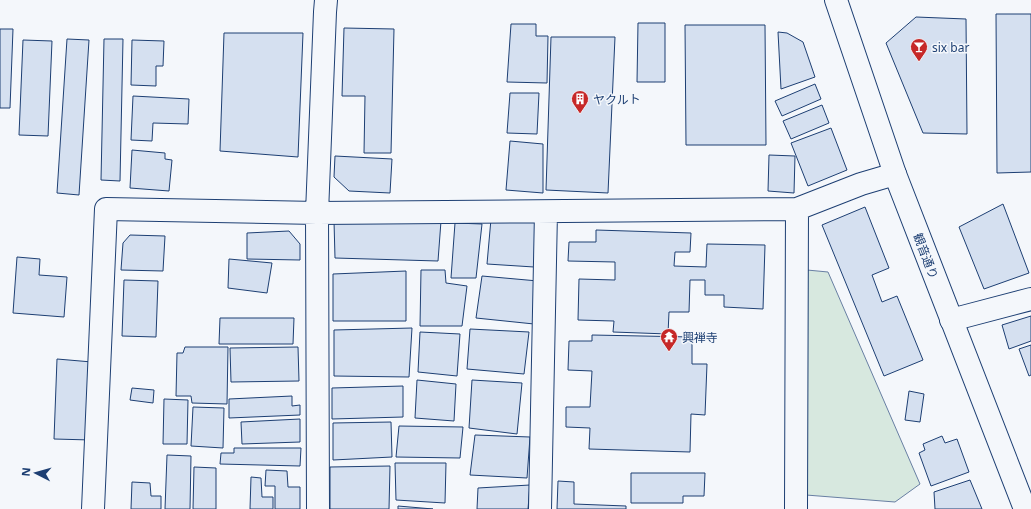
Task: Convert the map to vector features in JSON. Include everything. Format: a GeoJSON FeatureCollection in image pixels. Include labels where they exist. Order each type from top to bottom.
{"type":"FeatureCollection","features":[{"type":"Feature","properties":{"kind":"street"},"geometry":{"type":"LineString","coordinates":[[318,509],[317,213],[326,0]]}},
{"type":"Feature","properties":{"kind":"street","name":"観音通り"},"geometry":{"type":"LineString","coordinates":[[836,0],[895,174],[1025,509]]}},
{"type":"Feature","properties":{"kind":"street"},"geometry":{"type":"LineString","coordinates":[[93,509],[106,209],[317,213],[797,209],[861,184],[895,174]]}},
{"type":"Feature","properties":{"kind":"street"},"geometry":{"type":"LineString","coordinates":[[796,509],[797,209]]}},
{"type":"Feature","properties":{"kind":"street"},"geometry":{"type":"LineString","coordinates":[[540,509],[546,212]]}},
{"type":"Feature","properties":{"kind":"street"},"geometry":{"type":"LineString","coordinates":[[951,320],[1031,299]]}},
{"type":"Feature","properties":{"kind":"shaded area"},"geometry":{"type":"Polygon","coordinates":[[[807,270],[828,272],[920,484],[895,502],[806,495],[807,270]]]}},
{"type":"Feature","properties":{"kind":"building"},"geometry":{"type":"Polygon","coordinates":[[[996,14],[1031,14],[1031,172],[997,173],[996,14]]]}},
{"type":"Feature","properties":{"kind":"building"},"geometry":{"type":"Polygon","coordinates":[[[916,17],[966,19],[967,134],[923,133],[886,43],[916,17]]]}},
{"type":"Feature","properties":{"kind":"building"},"geometry":{"type":"Polygon","coordinates":[[[638,23],[665,23],[665,82],[637,82],[638,23]]]}},
{"type":"Feature","properties":{"kind":"building"},"geometry":{"type":"Polygon","coordinates":[[[511,24],[536,24],[536,36],[548,36],[547,83],[507,82],[511,24]]]}},
{"type":"Feature","properties":{"kind":"building"},"geometry":{"type":"Polygon","coordinates":[[[685,25],[765,25],[766,145],[686,145],[685,25]]]}},
{"type":"Feature","properties":{"kind":"building"},"geometry":{"type":"Polygon","coordinates":[[[344,28],[394,29],[391,153],[364,153],[365,96],[342,96],[344,28]]]}},
{"type":"Feature","properties":{"kind":"building"},"geometry":{"type":"Polygon","coordinates":[[[0,29],[13,29],[10,108],[0,108],[0,29]]]}},
{"type":"Feature","properties":{"kind":"building"},"geometry":{"type":"Polygon","coordinates":[[[778,32],[787,33],[803,42],[815,77],[781,89],[778,32]]]}},
{"type":"Feature","properties":{"kind":"building"},"geometry":{"type":"Polygon","coordinates":[[[224,33],[303,33],[298,157],[220,151],[224,33]]]}},
{"type":"Feature","properties":{"kind":"building","name":"ヤクルト"},"geometry":{"type":"Polygon","coordinates":[[[551,37],[615,37],[608,193],[546,190],[551,37]]]}},
{"type":"Feature","properties":{"kind":"building"},"geometry":{"type":"Polygon","coordinates":[[[67,39],[89,40],[79,195],[57,193],[67,39]]]}},
{"type":"Feature","properties":{"kind":"building"},"geometry":{"type":"Polygon","coordinates":[[[104,39],[123,39],[120,181],[101,180],[104,39]]]}},
{"type":"Feature","properties":{"kind":"building"},"geometry":{"type":"Polygon","coordinates":[[[23,40],[52,41],[48,136],[19,135],[23,40]]]}},
{"type":"Feature","properties":{"kind":"building"},"geometry":{"type":"Polygon","coordinates":[[[132,40],[164,41],[163,66],[156,66],[156,86],[131,85],[132,40]]]}},
{"type":"Feature","properties":{"kind":"building"},"geometry":{"type":"Polygon","coordinates":[[[815,84],[821,99],[782,116],[775,101],[815,84]]]}},
{"type":"Feature","properties":{"kind":"building"},"geometry":{"type":"Polygon","coordinates":[[[510,93],[539,93],[537,134],[507,133],[510,93]]]}},
{"type":"Feature","properties":{"kind":"building"},"geometry":{"type":"Polygon","coordinates":[[[133,96],[189,99],[188,124],[153,123],[152,141],[131,140],[133,96]]]}},
{"type":"Feature","properties":{"kind":"building"},"geometry":{"type":"Polygon","coordinates":[[[822,105],[829,123],[791,139],[783,121],[822,105]]]}},
{"type":"Feature","properties":{"kind":"building"},"geometry":{"type":"Polygon","coordinates":[[[831,128],[847,170],[808,186],[791,143],[831,128]]]}},
{"type":"Feature","properties":{"kind":"building"},"geometry":{"type":"Polygon","coordinates":[[[510,141],[543,144],[543,193],[506,190],[510,141]]]}},
{"type":"Feature","properties":{"kind":"building"},"geometry":{"type":"Polygon","coordinates":[[[132,150],[165,153],[165,159],[172,160],[169,191],[130,188],[132,150]]]}},
{"type":"Feature","properties":{"kind":"building"},"geometry":{"type":"Polygon","coordinates":[[[769,155],[795,156],[794,193],[768,191],[769,155]]]}},
{"type":"Feature","properties":{"kind":"building"},"geometry":{"type":"Polygon","coordinates":[[[335,156],[392,159],[390,193],[349,191],[334,177],[335,156]]]}},
{"type":"Feature","properties":{"kind":"building"},"geometry":{"type":"Polygon","coordinates":[[[1003,204],[1029,273],[984,289],[959,227],[1003,204]]]}},
{"type":"Feature","properties":{"kind":"building"},"geometry":{"type":"Polygon","coordinates":[[[865,207],[889,268],[872,275],[882,302],[897,296],[923,360],[884,376],[822,225],[865,207]]]}},
{"type":"Feature","properties":{"kind":"building"},"geometry":{"type":"Polygon","coordinates":[[[491,219],[537,222],[534,267],[487,264],[491,219]]]}},
{"type":"Feature","properties":{"kind":"building"},"geometry":{"type":"Polygon","coordinates":[[[334,221],[441,221],[438,261],[335,258],[334,221]]]}},
{"type":"Feature","properties":{"kind":"building"},"geometry":{"type":"Polygon","coordinates":[[[455,223],[482,224],[476,278],[451,278],[455,223]]]}},
{"type":"Feature","properties":{"kind":"building"},"geometry":{"type":"Polygon","coordinates":[[[596,230],[691,233],[690,252],[675,252],[674,266],[706,267],[707,244],[765,245],[763,309],[724,307],[724,295],[705,295],[705,280],[690,280],[689,312],[669,312],[668,334],[613,332],[614,321],[578,320],[579,279],[615,280],[615,262],[568,261],[569,242],[596,242],[596,230]]]}},
{"type":"Feature","properties":{"kind":"building"},"geometry":{"type":"Polygon","coordinates":[[[289,231],[300,244],[300,260],[247,259],[247,233],[289,231]]]}},
{"type":"Feature","properties":{"kind":"building"},"geometry":{"type":"Polygon","coordinates":[[[130,235],[165,236],[163,271],[121,270],[123,243],[130,235]]]}},
{"type":"Feature","properties":{"kind":"building"},"geometry":{"type":"Polygon","coordinates":[[[17,257],[40,259],[39,275],[67,277],[64,317],[13,313],[17,257]]]}},
{"type":"Feature","properties":{"kind":"building"},"geometry":{"type":"Polygon","coordinates":[[[229,259],[272,263],[267,293],[228,288],[229,259]]]}},
{"type":"Feature","properties":{"kind":"building"},"geometry":{"type":"Polygon","coordinates":[[[421,270],[445,270],[446,283],[467,286],[462,326],[420,326],[421,270]]]}},
{"type":"Feature","properties":{"kind":"building"},"geometry":{"type":"Polygon","coordinates":[[[406,271],[406,321],[333,321],[333,274],[406,271]]]}},
{"type":"Feature","properties":{"kind":"building"},"geometry":{"type":"Polygon","coordinates":[[[482,276],[538,281],[534,324],[476,318],[482,276]]]}},
{"type":"Feature","properties":{"kind":"building"},"geometry":{"type":"Polygon","coordinates":[[[124,280],[158,281],[156,337],[122,336],[124,280]]]}},
{"type":"Feature","properties":{"kind":"building"},"geometry":{"type":"Polygon","coordinates":[[[1031,316],[1031,341],[1009,349],[1002,325],[1031,316]]]}},
{"type":"Feature","properties":{"kind":"building"},"geometry":{"type":"Polygon","coordinates":[[[220,318],[294,318],[293,344],[219,344],[220,318]]]}},
{"type":"Feature","properties":{"kind":"building"},"geometry":{"type":"Polygon","coordinates":[[[412,328],[409,377],[334,376],[334,330],[412,328]]]}},
{"type":"Feature","properties":{"kind":"building"},"geometry":{"type":"Polygon","coordinates":[[[470,329],[529,332],[524,374],[467,369],[470,329]]]}},
{"type":"Feature","properties":{"kind":"building"},"geometry":{"type":"Polygon","coordinates":[[[420,332],[460,334],[457,376],[418,372],[420,332]]]}},
{"type":"Feature","properties":{"kind":"building"},"geometry":{"type":"Polygon","coordinates":[[[592,335],[692,337],[692,364],[707,364],[705,415],[691,414],[690,452],[589,449],[590,428],[566,427],[566,407],[590,407],[592,371],[568,370],[569,341],[592,341],[592,335]]]}},
{"type":"Feature","properties":{"kind":"building"},"geometry":{"type":"Polygon","coordinates":[[[1031,345],[1031,375],[1029,376],[1019,349],[1031,345]]]}},
{"type":"Feature","properties":{"kind":"building"},"geometry":{"type":"Polygon","coordinates":[[[185,347],[228,347],[227,404],[192,403],[191,396],[176,396],[177,353],[183,353],[185,347]]]}},
{"type":"Feature","properties":{"kind":"building"},"geometry":{"type":"Polygon","coordinates":[[[298,347],[299,381],[231,382],[230,348],[298,347]]]}},
{"type":"Feature","properties":{"kind":"building"},"geometry":{"type":"Polygon","coordinates":[[[57,359],[92,362],[91,440],[54,439],[57,359]]]}},
{"type":"Feature","properties":{"kind":"building"},"geometry":{"type":"Polygon","coordinates":[[[417,380],[456,384],[454,421],[415,418],[417,380]]]}},
{"type":"Feature","properties":{"kind":"building"},"geometry":{"type":"Polygon","coordinates":[[[472,380],[522,383],[517,434],[469,428],[472,380]]]}},
{"type":"Feature","properties":{"kind":"building"},"geometry":{"type":"Polygon","coordinates":[[[403,386],[403,417],[332,419],[332,388],[403,386]]]}},
{"type":"Feature","properties":{"kind":"building"},"geometry":{"type":"Polygon","coordinates":[[[132,388],[154,390],[153,403],[130,400],[132,388]]]}},
{"type":"Feature","properties":{"kind":"building"},"geometry":{"type":"Polygon","coordinates":[[[909,391],[924,394],[920,422],[905,420],[909,391]]]}},
{"type":"Feature","properties":{"kind":"building"},"geometry":{"type":"Polygon","coordinates":[[[292,396],[292,406],[300,405],[300,415],[229,418],[229,399],[292,396]]]}},
{"type":"Feature","properties":{"kind":"building"},"geometry":{"type":"Polygon","coordinates":[[[164,399],[188,400],[187,444],[163,444],[164,399]]]}},
{"type":"Feature","properties":{"kind":"building"},"geometry":{"type":"Polygon","coordinates":[[[193,407],[224,408],[223,448],[191,446],[193,407]]]}},
{"type":"Feature","properties":{"kind":"building"},"geometry":{"type":"Polygon","coordinates":[[[300,419],[300,442],[242,444],[241,422],[300,419]]]}},
{"type":"Feature","properties":{"kind":"building"},"geometry":{"type":"Polygon","coordinates":[[[391,422],[392,457],[333,460],[333,423],[391,422]]]}},
{"type":"Feature","properties":{"kind":"building"},"geometry":{"type":"Polygon","coordinates":[[[399,426],[463,427],[460,458],[396,457],[399,426]]]}},
{"type":"Feature","properties":{"kind":"building"},"geometry":{"type":"Polygon","coordinates":[[[475,435],[530,437],[527,478],[470,475],[475,435]]]}},
{"type":"Feature","properties":{"kind":"building"},"geometry":{"type":"Polygon","coordinates":[[[942,436],[945,443],[957,439],[969,472],[931,486],[919,453],[925,450],[923,444],[942,436]]]}},
{"type":"Feature","properties":{"kind":"building"},"geometry":{"type":"Polygon","coordinates":[[[234,448],[301,448],[300,466],[220,464],[221,453],[234,453],[234,448]]]}},
{"type":"Feature","properties":{"kind":"building"},"geometry":{"type":"Polygon","coordinates":[[[167,455],[191,456],[190,509],[165,509],[167,455]]]}},
{"type":"Feature","properties":{"kind":"building"},"geometry":{"type":"Polygon","coordinates":[[[395,463],[446,463],[445,503],[396,500],[395,463]]]}},
{"type":"Feature","properties":{"kind":"building"},"geometry":{"type":"Polygon","coordinates":[[[390,466],[389,509],[330,509],[330,467],[390,466]]]}},
{"type":"Feature","properties":{"kind":"building"},"geometry":{"type":"Polygon","coordinates":[[[194,467],[216,468],[216,509],[193,509],[194,467]]]}},
{"type":"Feature","properties":{"kind":"building"},"geometry":{"type":"Polygon","coordinates":[[[266,470],[287,471],[288,487],[300,487],[300,509],[275,509],[275,486],[265,486],[266,470]]]}},
{"type":"Feature","properties":{"kind":"building"},"geometry":{"type":"Polygon","coordinates":[[[631,473],[705,473],[704,496],[683,496],[683,503],[631,503],[631,473]]]}},
{"type":"Feature","properties":{"kind":"building"},"geometry":{"type":"Polygon","coordinates":[[[251,477],[261,478],[262,497],[273,497],[273,509],[250,509],[251,477]]]}},
{"type":"Feature","properties":{"kind":"building"},"geometry":{"type":"Polygon","coordinates":[[[970,480],[982,509],[935,509],[934,492],[970,480]]]}},
{"type":"Feature","properties":{"kind":"building"},"geometry":{"type":"Polygon","coordinates":[[[558,481],[574,482],[574,504],[626,506],[626,509],[557,509],[558,481]]]}},
{"type":"Feature","properties":{"kind":"building"},"geometry":{"type":"Polygon","coordinates":[[[132,482],[150,483],[151,496],[161,496],[161,509],[131,509],[132,482]]]}},
{"type":"Feature","properties":{"kind":"building"},"geometry":{"type":"Polygon","coordinates":[[[530,485],[528,509],[477,509],[478,488],[530,485]]]}},
{"type":"Feature","properties":{"kind":"building"},"geometry":{"type":"Polygon","coordinates":[[[398,506],[433,509],[398,509],[398,506]]]}},
{"type":"Feature","properties":{"kind":"place","name":"six bar"},"geometry":{"type":"Point","coordinates":[919,62]}},
{"type":"Feature","properties":{"kind":"place","name":"ヤクルト"},"geometry":{"type":"Point","coordinates":[580,114]}},
{"type":"Feature","properties":{"kind":"place","name":"興禅寺"},"geometry":{"type":"Point","coordinates":[669,352]}}]}
